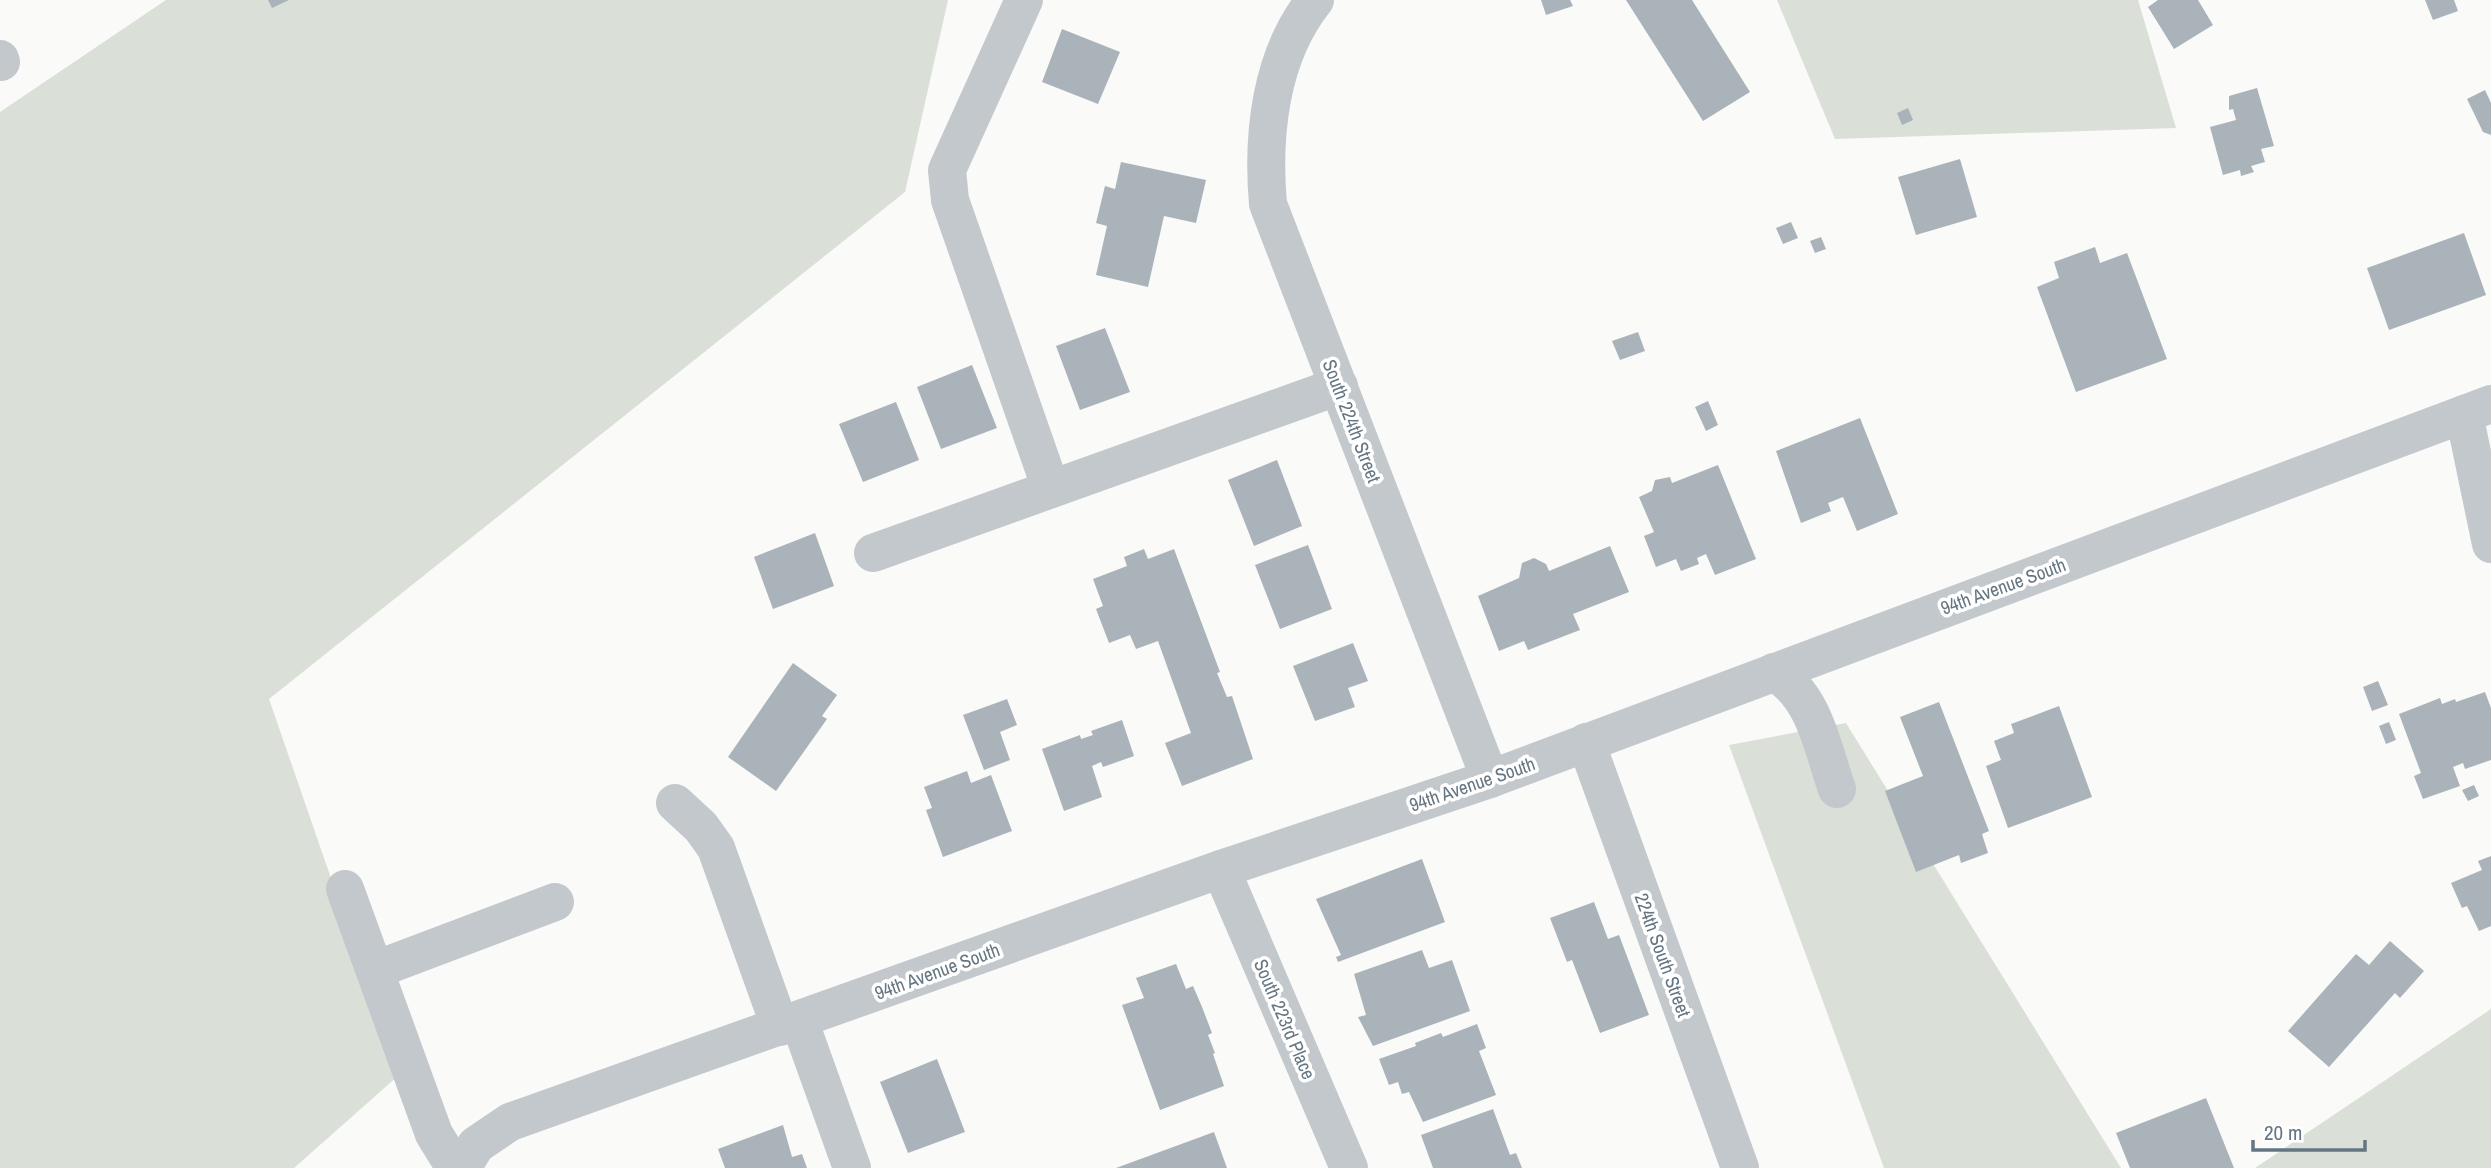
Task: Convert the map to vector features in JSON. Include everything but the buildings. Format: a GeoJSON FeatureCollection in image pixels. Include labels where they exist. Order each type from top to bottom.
{"type":"FeatureCollection","features":[{"type":"Feature","properties":{"kind":"street"},"geometry":{"type":"LineString","coordinates":[[1024,0],[947,170],[950,200],[1051,489]]}},
{"type":"Feature","properties":{"kind":"street","name":"South 224th Street"},"geometry":{"type":"LineString","coordinates":[[1315,0],[1282,56],[1264,159],[1268,204],[1490,779]]}},
{"type":"Feature","properties":{"kind":"street"},"geometry":{"type":"LineString","coordinates":[[873,553],[1339,386]]}},
{"type":"Feature","properties":{"kind":"street"},"geometry":{"type":"LineString","coordinates":[[2478,409],[2491,544]]}},
{"type":"Feature","properties":{"kind":"street","name":"94th Avenue South"},"geometry":{"type":"LineString","coordinates":[[461,1168],[476,1145],[510,1122],[1221,869],[1490,779],[2478,409]]}},
{"type":"Feature","properties":{"kind":"street"},"geometry":{"type":"LineString","coordinates":[[1774,672],[1790,682],[1809,708],[1837,789]]}},
{"type":"Feature","properties":{"kind":"street","name":"224th South Street"},"geometry":{"type":"LineString","coordinates":[[1586,742],[1740,1168]]}},
{"type":"Feature","properties":{"kind":"street"},"geometry":{"type":"LineString","coordinates":[[675,803],[701,827],[716,849],[852,1168]]}},
{"type":"Feature","properties":{"kind":"street","name":"South 223rd Place"},"geometry":{"type":"LineString","coordinates":[[1221,869],[1349,1168]]}},
{"type":"Feature","properties":{"kind":"street"},"geometry":{"type":"LineString","coordinates":[[345,889],[434,1134],[455,1168]]}},
{"type":"Feature","properties":{"kind":"street"},"geometry":{"type":"LineString","coordinates":[[375,970],[555,902]]}},
{"type":"Feature","properties":{"kind":"shaded area"},"geometry":{"type":"Polygon","coordinates":[[[166,0],[948,0],[905,192],[269,699],[399,1075],[294,1168],[0,1168],[0,112],[166,0]]]}},
{"type":"Feature","properties":{"kind":"shaded area"},"geometry":{"type":"Polygon","coordinates":[[[1777,0],[2138,0],[2176,128],[1835,139],[1777,0]]]}},
{"type":"Feature","properties":{"kind":"shaded area"},"geometry":{"type":"Polygon","coordinates":[[[1846,723],[2121,1168],[1884,1168],[1729,745],[1846,723]]]}},
{"type":"Feature","properties":{"kind":"shaded area"},"geometry":{"type":"Polygon","coordinates":[[[2491,1009],[2491,1168],[2255,1168],[2491,1009]]]}}]}
